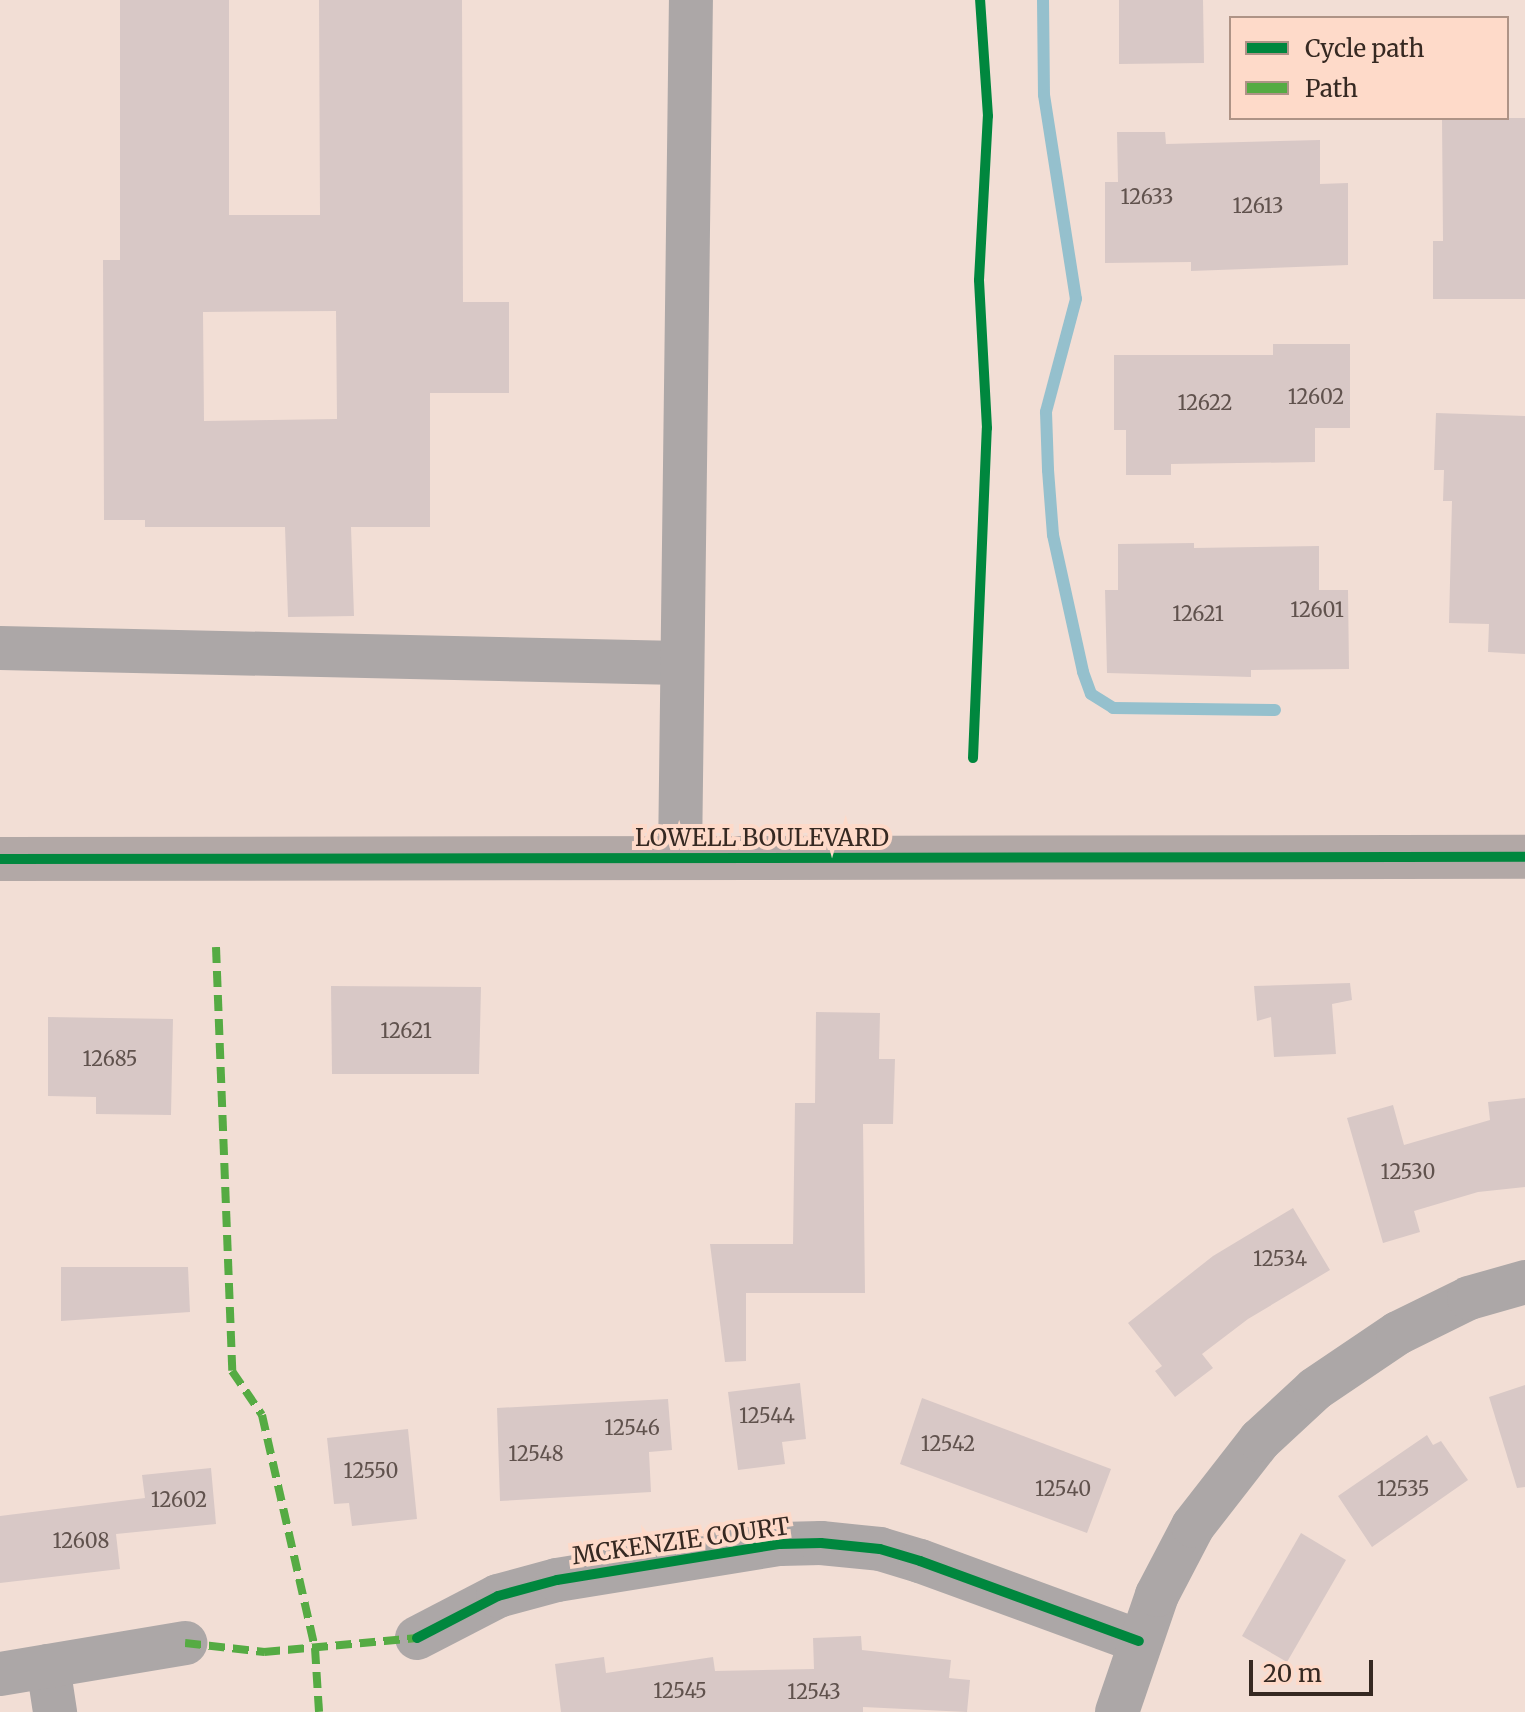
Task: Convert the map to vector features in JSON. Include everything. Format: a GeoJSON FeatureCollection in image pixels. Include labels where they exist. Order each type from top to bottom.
{"type":"FeatureCollection","features":[{"type":"Feature","properties":{"kind":"main road","name":"LOWELL BOULEVARD"},"geometry":{"type":"LineString","coordinates":[[0,859],[1525,857]]}},
{"type":"Feature","properties":{"kind":"street"},"geometry":{"type":"LineString","coordinates":[[680,858],[680,663],[691,0]]}},
{"type":"Feature","properties":{"kind":"street"},"geometry":{"type":"LineString","coordinates":[[0,648],[680,663]]}},
{"type":"Feature","properties":{"kind":"street"},"geometry":{"type":"LineString","coordinates":[[1117,1712],[1139,1641],[1193,1526],[1271,1430],[1315,1389],[1398,1333],[1469,1298],[1525,1282]]}},
{"type":"Feature","properties":{"kind":"street","name":"MCKENZIE COURT"},"geometry":{"type":"LineString","coordinates":[[417,1638],[498,1596],[557,1580],[780,1544],[821,1543],[880,1549],[920,1561],[1139,1641]]}},
{"type":"Feature","properties":{"kind":"street"},"geometry":{"type":"LineString","coordinates":[[0,1674],[185,1643]]}},
{"type":"Feature","properties":{"kind":"street"},"geometry":{"type":"LineString","coordinates":[[48,1666],[55,1712]]}},
{"type":"Feature","properties":{"kind":"building"},"geometry":{"type":"Polygon","coordinates":[[[120,0],[229,0],[229,215],[320,215],[319,0],[462,0],[463,302],[509,302],[509,393],[430,393],[430,527],[351,527],[354,616],[288,617],[285,527],[145,527],[145,520],[104,520],[103,260],[120,260],[120,0]],[[336,311],[203,312],[204,421],[337,419],[336,311]]]}},
{"type":"Feature","properties":{"kind":"building"},"geometry":{"type":"Polygon","coordinates":[[[1119,0],[1203,0],[1204,63],[1119,64],[1119,0]]]}},
{"type":"Feature","properties":{"kind":"building"},"geometry":{"type":"Polygon","coordinates":[[[1525,118],[1525,299],[1433,299],[1433,241],[1443,241],[1442,120],[1525,118]]]}},
{"type":"Feature","properties":{"kind":"building"},"geometry":{"type":"Polygon","coordinates":[[[1117,132],[1165,132],[1166,144],[1320,140],[1320,184],[1348,183],[1348,265],[1191,271],[1191,262],[1105,263],[1105,182],[1118,182],[1117,132]]]}},
{"type":"Feature","properties":{"kind":"building"},"geometry":{"type":"Polygon","coordinates":[[[1273,344],[1350,344],[1350,428],[1315,428],[1315,462],[1171,464],[1171,475],[1126,475],[1126,430],[1114,430],[1114,355],[1273,355],[1273,344]]]}},
{"type":"Feature","properties":{"kind":"building"},"geometry":{"type":"Polygon","coordinates":[[[1436,413],[1525,416],[1525,654],[1488,652],[1489,624],[1449,623],[1452,501],[1443,501],[1444,470],[1434,470],[1436,413]]]}},
{"type":"Feature","properties":{"kind":"building"},"geometry":{"type":"Polygon","coordinates":[[[1194,543],[1194,548],[1319,546],[1319,590],[1348,590],[1349,669],[1251,670],[1251,677],[1107,673],[1105,590],[1118,590],[1118,544],[1194,543]]]}},
{"type":"Feature","properties":{"kind":"building"},"geometry":{"type":"Polygon","coordinates":[[[1350,983],[1352,1000],[1332,1004],[1336,1054],[1274,1057],[1271,1017],[1257,1021],[1254,986],[1350,983]]]}},
{"type":"Feature","properties":{"kind":"building"},"geometry":{"type":"Polygon","coordinates":[[[331,986],[481,987],[479,1074],[332,1074],[331,986]]]}},
{"type":"Feature","properties":{"kind":"building"},"geometry":{"type":"Polygon","coordinates":[[[816,1012],[880,1013],[879,1059],[895,1059],[893,1124],[863,1124],[865,1293],[746,1293],[746,1361],[725,1362],[710,1244],[793,1244],[795,1103],[815,1103],[816,1012]]]}},
{"type":"Feature","properties":{"kind":"building"},"geometry":{"type":"Polygon","coordinates":[[[48,1017],[173,1019],[171,1115],[96,1114],[96,1097],[48,1096],[48,1017]]]}},
{"type":"Feature","properties":{"kind":"building"},"geometry":{"type":"Polygon","coordinates":[[[1525,1098],[1525,1187],[1478,1192],[1414,1211],[1420,1232],[1383,1243],[1347,1118],[1393,1105],[1404,1145],[1490,1120],[1488,1102],[1525,1098]]]}},
{"type":"Feature","properties":{"kind":"building"},"geometry":{"type":"Polygon","coordinates":[[[1293,1208],[1330,1270],[1248,1319],[1202,1354],[1213,1368],[1175,1397],[1155,1371],[1162,1366],[1128,1323],[1213,1256],[1293,1208]]]}},
{"type":"Feature","properties":{"kind":"building"},"geometry":{"type":"Polygon","coordinates":[[[61,1267],[188,1267],[190,1312],[61,1321],[61,1267]]]}},
{"type":"Feature","properties":{"kind":"building"},"geometry":{"type":"Polygon","coordinates":[[[800,1383],[806,1439],[782,1442],[785,1464],[738,1470],[728,1392],[800,1383]]]}},
{"type":"Feature","properties":{"kind":"building"},"geometry":{"type":"Polygon","coordinates":[[[1525,1385],[1525,1487],[1517,1488],[1489,1397],[1525,1385]]]}},
{"type":"Feature","properties":{"kind":"building"},"geometry":{"type":"Polygon","coordinates":[[[922,1398],[1111,1469],[1087,1533],[900,1464],[922,1398]]]}},
{"type":"Feature","properties":{"kind":"building"},"geometry":{"type":"Polygon","coordinates":[[[668,1399],[672,1450],[649,1452],[651,1492],[500,1501],[497,1408],[668,1399]]]}},
{"type":"Feature","properties":{"kind":"building"},"geometry":{"type":"Polygon","coordinates":[[[408,1429],[417,1519],[352,1526],[349,1503],[334,1504],[327,1438],[408,1429]]]}},
{"type":"Feature","properties":{"kind":"building"},"geometry":{"type":"Polygon","coordinates":[[[1427,1435],[1433,1445],[1441,1441],[1468,1480],[1372,1547],[1338,1496],[1427,1435]]]}},
{"type":"Feature","properties":{"kind":"building"},"geometry":{"type":"Polygon","coordinates":[[[211,1468],[216,1524],[116,1534],[120,1569],[0,1583],[0,1516],[145,1498],[142,1475],[211,1468]]]}},
{"type":"Feature","properties":{"kind":"building"},"geometry":{"type":"Polygon","coordinates":[[[1301,1533],[1346,1560],[1287,1662],[1242,1636],[1301,1533]]]}},
{"type":"Feature","properties":{"kind":"building"},"geometry":{"type":"Polygon","coordinates":[[[861,1636],[862,1650],[951,1660],[949,1678],[970,1680],[967,1712],[863,1707],[863,1712],[561,1712],[555,1664],[604,1657],[606,1673],[713,1657],[715,1671],[814,1669],[813,1638],[861,1636]]]}},
{"type":"Feature","properties":{"kind":"waterway"},"geometry":{"type":"LineString","coordinates":[[1043,0],[1044,95],[1076,299],[1046,412],[1048,470],[1053,535],[1083,672],[1091,694],[1113,708],[1275,710]]}},
{"type":"Feature","properties":{"kind":"marked path"},"geometry":{"type":"LineString","coordinates":[[216,947],[232,1371],[262,1415],[315,1648],[319,1712]]}},
{"type":"Feature","properties":{"kind":"marked path"},"geometry":{"type":"LineString","coordinates":[[185,1643],[264,1652],[417,1638]]}},
{"type":"Feature","properties":{"kind":"cycle path"},"geometry":{"type":"LineString","coordinates":[[973,758],[987,428],[979,280],[988,116],[980,0]]}},
{"type":"Feature","properties":{"kind":"cycle path"},"geometry":{"type":"LineString","coordinates":[[0,859],[1525,857]]}},
{"type":"Feature","properties":{"kind":"cycle path"},"geometry":{"type":"LineString","coordinates":[[417,1638],[498,1596],[557,1580],[780,1544],[821,1543],[880,1549],[920,1561],[1139,1641]]}}]}
